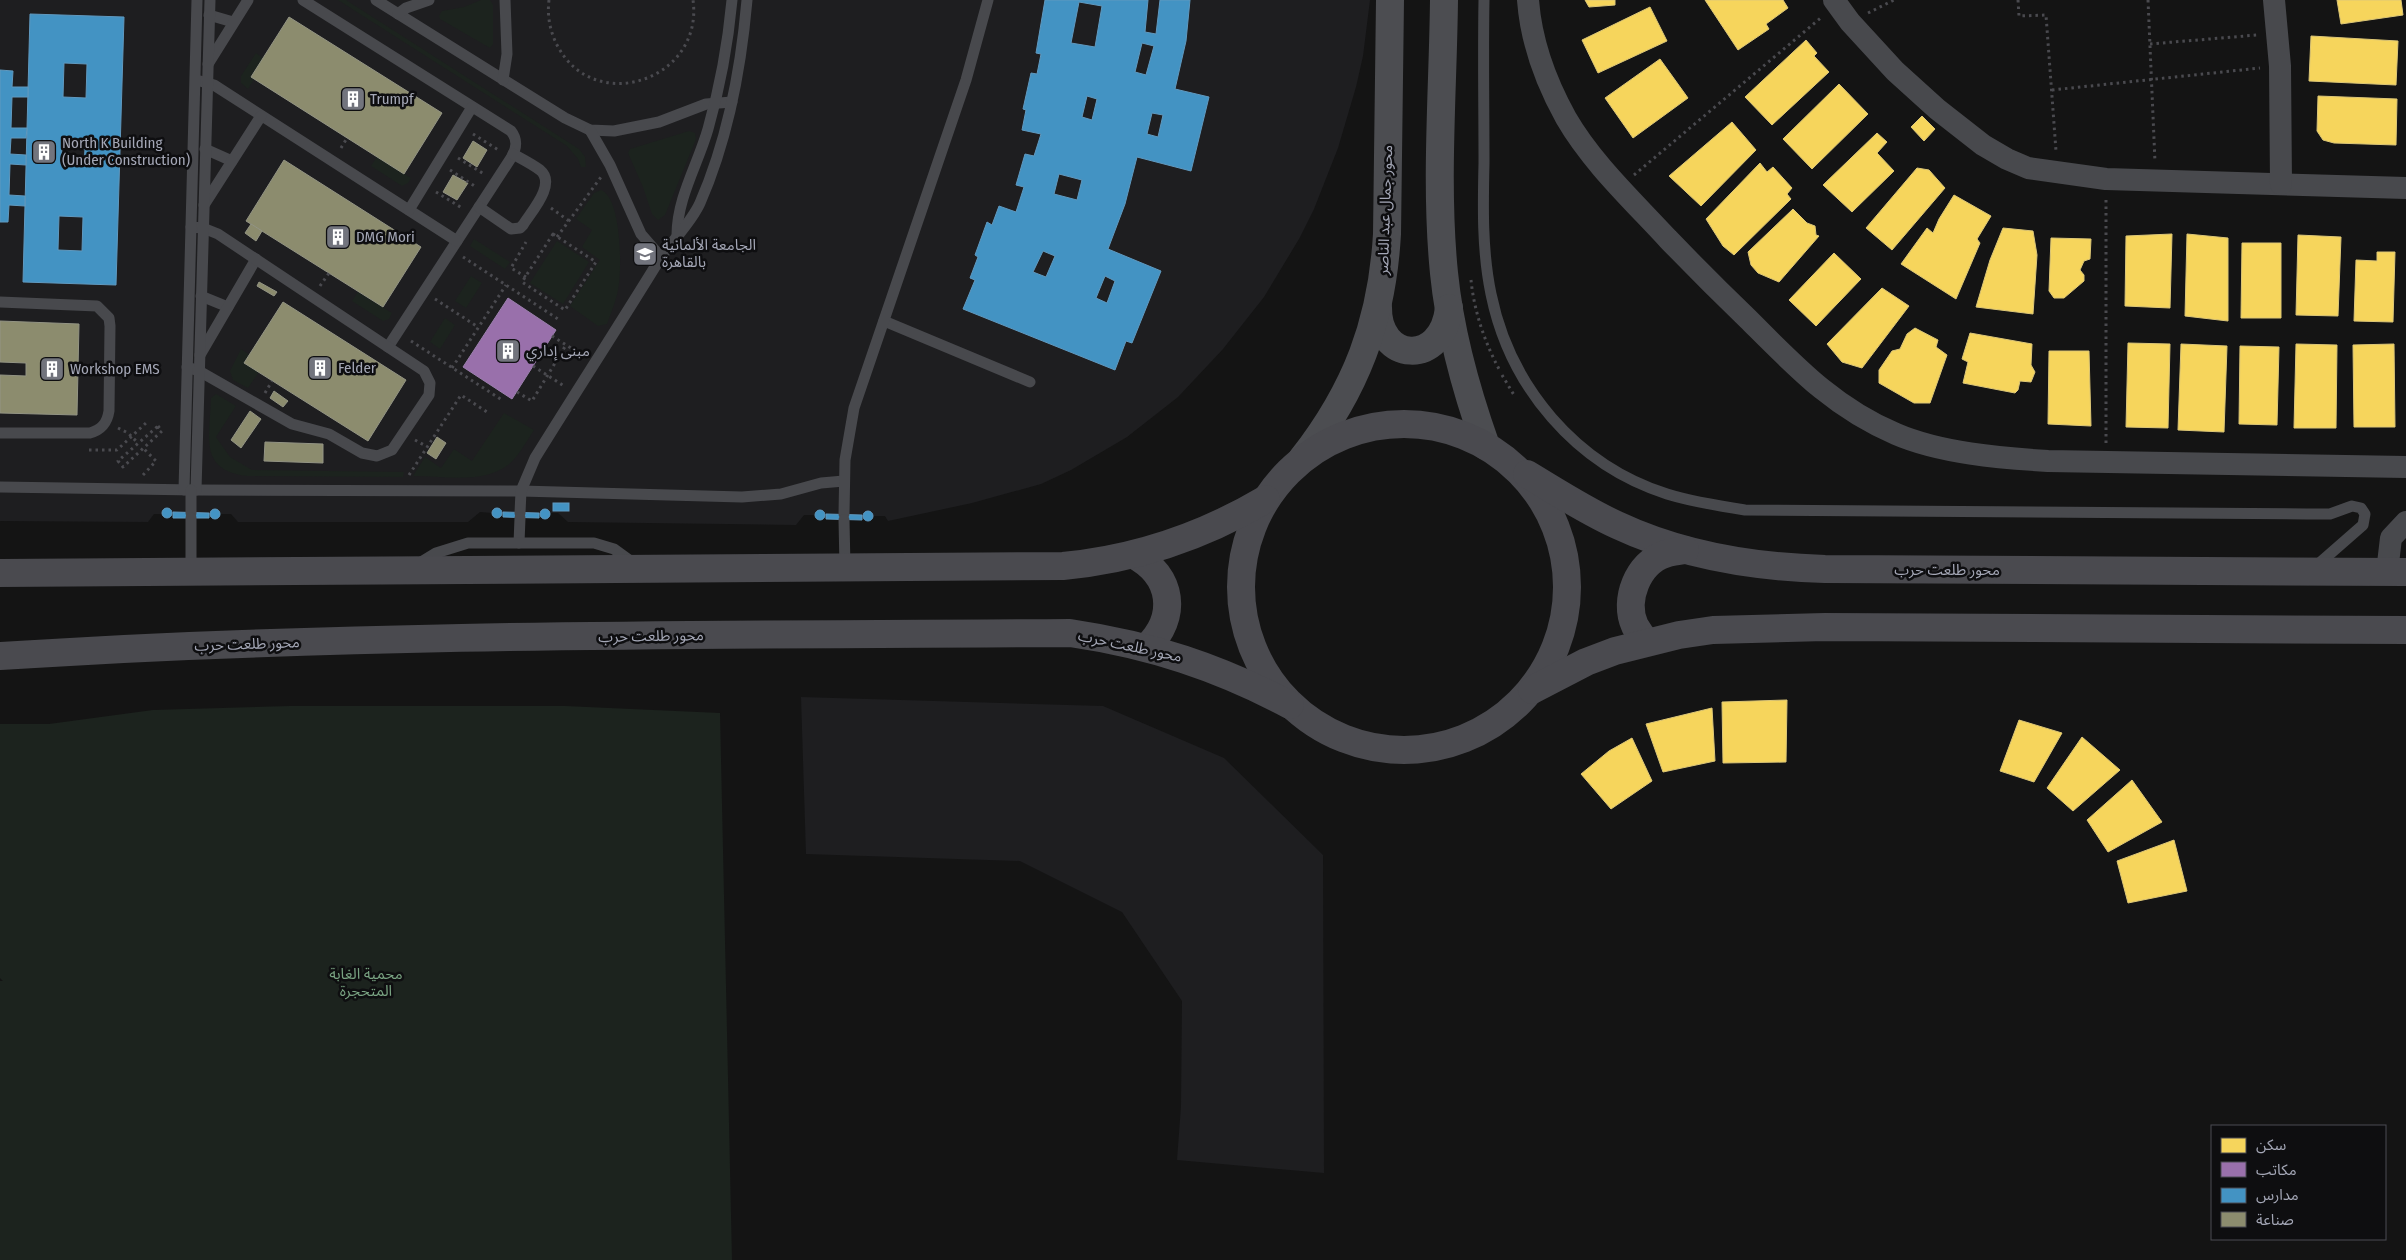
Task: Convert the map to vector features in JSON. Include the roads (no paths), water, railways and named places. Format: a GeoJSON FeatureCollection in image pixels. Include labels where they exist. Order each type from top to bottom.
{"type":"FeatureCollection","features":[{"type":"Feature","properties":{"kind":"main road","name":"محور جمال عبد الناصر"},"geometry":{"type":"LineString","coordinates":[[1302,459],[1338,409],[1352,382],[1365,353],[1378,306],[1386,264],[1390,0]]}},
{"type":"Feature","properties":{"kind":"main road"},"geometry":{"type":"LineString","coordinates":[[1444,0],[1441,204],[1444,275],[1449,308],[1467,389],[1486,446]]}},
{"type":"Feature","properties":{"kind":"main road"},"geometry":{"type":"LineString","coordinates":[[1378,306],[1378,317],[1383,334],[1396,346],[1412,350],[1421,349],[1436,341],[1446,327],[1449,308]]}},
{"type":"Feature","properties":{"kind":"main road"},"geometry":{"type":"LineString","coordinates":[[1404,423],[1432,426],[1459,433],[1486,446],[1511,464],[1532,486],[1548,511],[1560,539],[1566,568],[1566,595],[1561,629],[1545,670],[1530,691],[1512,710],[1476,734],[1443,747],[1416,751],[1389,751],[1362,746],[1336,737],[1312,723],[1290,706],[1272,684],[1257,660],[1247,633],[1241,605],[1241,576],[1245,549],[1253,524],[1266,499],[1282,478],[1302,459],[1324,444],[1349,433],[1375,426],[1404,423]]}},
{"type":"Feature","properties":{"kind":"main road","name":"محور طلعت حرب"},"geometry":{"type":"LineString","coordinates":[[1511,464],[1585,509],[1618,525],[1685,550],[1752,565],[1796,568],[2397,572]]}},
{"type":"Feature","properties":{"kind":"main road"},"geometry":{"type":"LineString","coordinates":[[0,573],[1064,566],[1134,555],[1180,542],[1209,530],[1266,499]]}},
{"type":"Feature","properties":{"kind":"main road"},"geometry":{"type":"LineString","coordinates":[[1646,642],[1634,624],[1631,604],[1635,583],[1647,566],[1664,554],[1685,550]]}},
{"type":"Feature","properties":{"kind":"main road"},"geometry":{"type":"LineString","coordinates":[[1134,555],[1153,568],[1160,576],[1167,598],[1165,620],[1155,639],[1147,647]]}},
{"type":"Feature","properties":{"kind":"main road"},"geometry":{"type":"LineString","coordinates":[[1530,691],[1586,662],[1646,642],[1687,634],[1747,628],[2406,630]]}},
{"type":"Feature","properties":{"kind":"main road","name":"محور طلعت حرب"},"geometry":{"type":"LineString","coordinates":[[0,656],[244,644],[410,639],[827,634],[1070,634],[1147,647],[1220,671],[1290,706]]}},
{"type":"Feature","properties":{"kind":"street"},"geometry":{"type":"LineString","coordinates":[[1528,0],[1538,52],[1551,89],[1567,120],[1620,188],[1797,370],[1822,391],[1857,414],[1897,435],[1941,447],[1984,455],[2048,461],[2406,467]]}},
{"type":"Feature","properties":{"kind":"street"},"geometry":{"type":"LineString","coordinates":[[2274,0],[2279,33],[2281,184]]}},
{"type":"Feature","properties":{"kind":"street"},"geometry":{"type":"LineString","coordinates":[[1840,9],[1895,71],[1937,109],[1983,145],[2028,168],[2057,174],[2106,179],[2406,188]]}},
{"type":"Feature","properties":{"kind":"street"},"geometry":{"type":"LineString","coordinates":[[2397,572],[2391,538],[2406,522]]}},
{"type":"Feature","properties":{"kind":"lane"},"geometry":{"type":"LineString","coordinates":[[190,490],[199,371],[206,149],[197,0]]}},
{"type":"Feature","properties":{"kind":"lane"},"geometry":{"type":"LineString","coordinates":[[208,65],[210,0]]}},
{"type":"Feature","properties":{"kind":"lane"},"geometry":{"type":"LineString","coordinates":[[190,572],[191,515],[187,367],[191,227],[201,81],[208,65],[248,0]]}},
{"type":"Feature","properties":{"kind":"lane"},"geometry":{"type":"LineString","coordinates":[[303,0],[511,131],[516,141],[512,156],[388,347]]}},
{"type":"Feature","properties":{"kind":"lane"},"geometry":{"type":"LineString","coordinates":[[376,0],[565,118],[590,130],[614,131],[638,127],[715,102],[732,102]]}},
{"type":"Feature","properties":{"kind":"lane"},"geometry":{"type":"LineString","coordinates":[[398,14],[406,8],[429,0]]}},
{"type":"Feature","properties":{"kind":"lane"},"geometry":{"type":"LineString","coordinates":[[503,80],[507,54],[505,0]]}},
{"type":"Feature","properties":{"kind":"lane"},"geometry":{"type":"LineString","coordinates":[[677,235],[680,206],[698,163],[715,102],[724,59],[732,0]]}},
{"type":"Feature","properties":{"kind":"lane"},"geometry":{"type":"LineString","coordinates":[[519,543],[521,491],[530,466],[661,257],[690,220],[700,203],[720,147],[732,102],[742,53],[747,0]]}},
{"type":"Feature","properties":{"kind":"lane"},"geometry":{"type":"LineString","coordinates":[[845,567],[844,481],[847,440],[854,408],[966,80],[988,0]]}},
{"type":"Feature","properties":{"kind":"lane"},"geometry":{"type":"LineString","coordinates":[[1484,0],[1484,209],[1486,264],[1490,293],[1505,340],[1521,376],[1556,424],[1594,457],[1619,473],[1666,494],[1691,501],[1745,510],[2330,514],[2352,506],[2360,508],[2365,514],[2363,525],[2310,571]]}},
{"type":"Feature","properties":{"kind":"lane"},"geometry":{"type":"LineString","coordinates":[[209,15],[233,22]]}},
{"type":"Feature","properties":{"kind":"lane"},"geometry":{"type":"LineString","coordinates":[[201,81],[261,116],[409,210],[454,246]]}},
{"type":"Feature","properties":{"kind":"lane"},"geometry":{"type":"LineString","coordinates":[[409,210],[472,107]]}},
{"type":"Feature","properties":{"kind":"lane"},"geometry":{"type":"LineString","coordinates":[[204,205],[261,116]]}},
{"type":"Feature","properties":{"kind":"lane"},"geometry":{"type":"LineString","coordinates":[[590,130],[610,165],[641,234],[661,257]]}},
{"type":"Feature","properties":{"kind":"lane"},"geometry":{"type":"LineString","coordinates":[[206,149],[232,161]]}},
{"type":"Feature","properties":{"kind":"lane"},"geometry":{"type":"LineString","coordinates":[[476,211],[511,229],[520,228],[543,192],[546,181],[540,171],[512,156]]}},
{"type":"Feature","properties":{"kind":"lane"},"geometry":{"type":"LineString","coordinates":[[187,367],[199,371],[292,424],[329,434],[362,453],[377,456],[392,450],[429,395],[431,389],[428,377],[424,371],[218,234],[203,228],[191,227]]}},
{"type":"Feature","properties":{"kind":"lane"},"geometry":{"type":"LineString","coordinates":[[199,357],[256,259]]}},
{"type":"Feature","properties":{"kind":"lane"},"geometry":{"type":"LineString","coordinates":[[201,296],[228,307]]}},
{"type":"Feature","properties":{"kind":"lane"},"geometry":{"type":"LineString","coordinates":[[0,302],[97,306],[104,311],[110,326],[109,411],[106,423],[101,428],[90,433],[0,433]]}},
{"type":"Feature","properties":{"kind":"lane"},"geometry":{"type":"LineString","coordinates":[[884,321],[1030,382]]}},
{"type":"Feature","properties":{"kind":"lane"},"geometry":{"type":"LineString","coordinates":[[0,486],[190,490],[521,491],[742,496],[781,494],[821,483],[844,481]]}},
{"type":"Feature","properties":{"kind":"lane"},"geometry":{"type":"LineString","coordinates":[[410,570],[436,553],[468,543],[604,545],[624,554],[639,569]]}},
{"type":"Feature","properties":{"kind":"place","name":"Trumpf"},"geometry":{"type":"Point","coordinates":[353,99]}},
{"type":"Feature","properties":{"kind":"place","name":"North K Building (Under Construction)"},"geometry":{"type":"Point","coordinates":[44,152]}},
{"type":"Feature","properties":{"kind":"place","name":"DMG Mori"},"geometry":{"type":"Point","coordinates":[338,237]}},
{"type":"Feature","properties":{"kind":"place","name":"الجامعة الألمانية بالقاهرة"},"geometry":{"type":"Point","coordinates":[645,254]}},
{"type":"Feature","properties":{"kind":"place","name":"مبنى إداري"},"geometry":{"type":"Point","coordinates":[508,351]}},
{"type":"Feature","properties":{"kind":"place","name":"Felder"},"geometry":{"type":"Point","coordinates":[320,368]}},
{"type":"Feature","properties":{"kind":"place","name":"Workshop EMS"},"geometry":{"type":"Point","coordinates":[52,369]}},
{"type":"Feature","properties":{"kind":"park label","name":"محمية الغابة المتحجرة"},"geometry":{"type":"Point","coordinates":[366,982]}}]}
